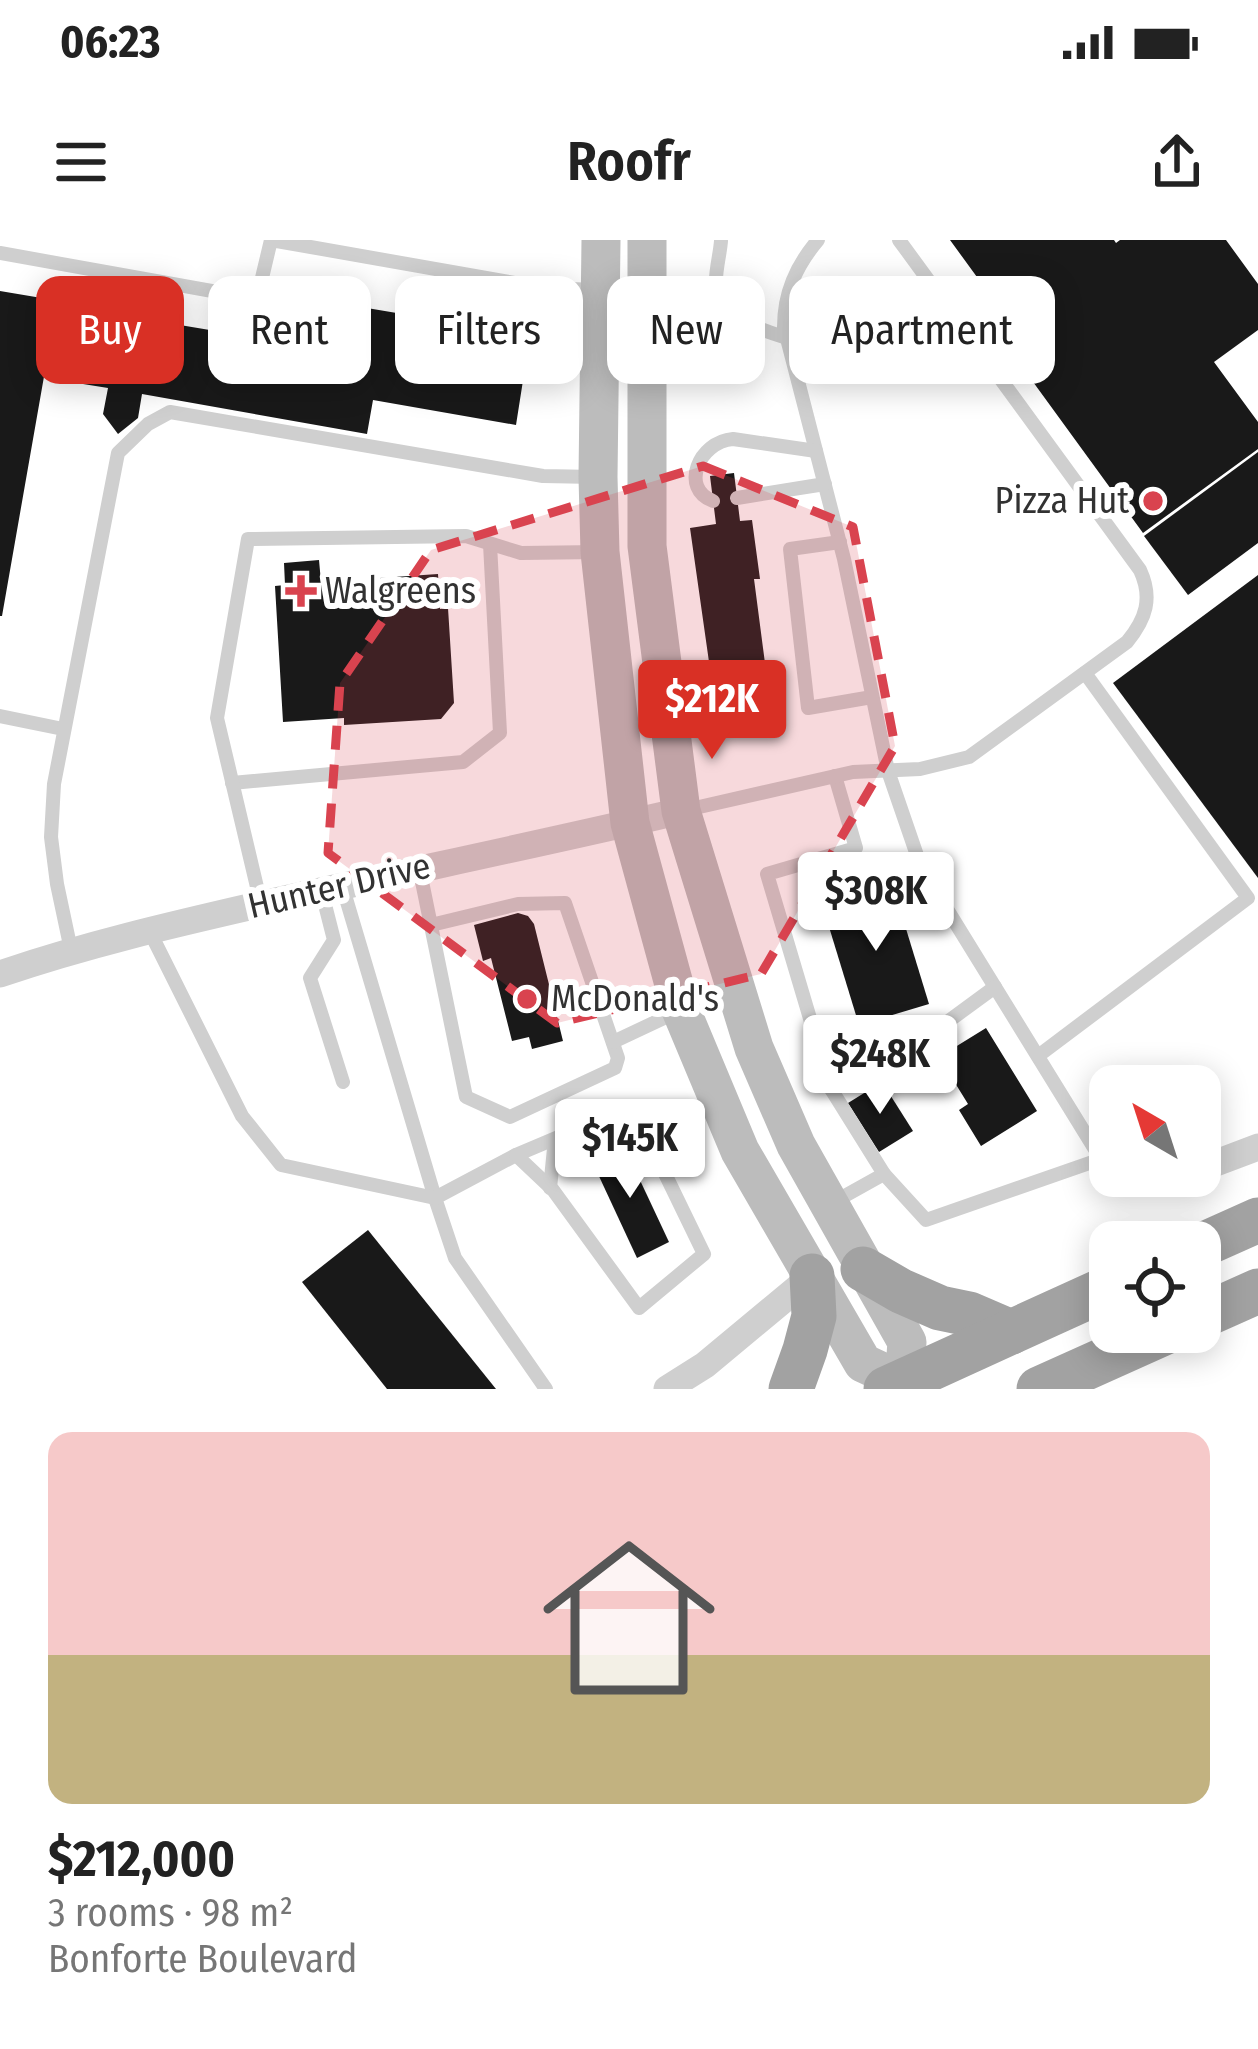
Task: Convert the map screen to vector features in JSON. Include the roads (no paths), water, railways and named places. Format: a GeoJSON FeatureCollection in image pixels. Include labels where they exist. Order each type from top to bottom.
{"type":"FeatureCollection","features":[{"type":"Feature","properties":{"kind":"highway"},"geometry":{"type":"LineString","coordinates":[[1221,1237],[1258,1220]]}},
{"type":"Feature","properties":{"kind":"highway"},"geometry":{"type":"LineString","coordinates":[[863,1269],[901,1291],[1011,1332]]}},
{"type":"Feature","properties":{"kind":"highway"},"geometry":{"type":"LineString","coordinates":[[791,1389],[814,1316],[812,1276]]}},
{"type":"Feature","properties":{"kind":"highway"},"geometry":{"type":"LineString","coordinates":[[1221,1308],[1258,1291]]}},
{"type":"Feature","properties":{"kind":"highway"},"geometry":{"type":"LineString","coordinates":[[900,1386],[1089,1297]]}},
{"type":"Feature","properties":{"kind":"highway"},"geometry":{"type":"LineString","coordinates":[[1039,1389],[1091,1375],[1129,1353]]}},
{"type":"Feature","properties":{"kind":"main road"},"geometry":{"type":"LineString","coordinates":[[602,240],[600,553],[631,823],[681,1010],[740,1151],[863,1363],[900,1386],[907,1342],[828,1206],[777,1105],[754,1048],[680,811],[647,546],[647,240]]}},
{"type":"Feature","properties":{"kind":"street","name":"Hunter Drive"},"geometry":{"type":"LineString","coordinates":[[0,974],[149,930],[680,811]]}},
{"type":"Feature","properties":{"kind":"street"},"geometry":{"type":"LineString","coordinates":[[1221,1161],[1258,1147]]}},
{"type":"Feature","properties":{"kind":"street"},"geometry":{"type":"LineString","coordinates":[[667,1389],[705,1365],[812,1276]]}},
{"type":"Feature","properties":{"kind":"lane"},"geometry":{"type":"LineString","coordinates":[[0,253],[257,299],[271,240],[543,288],[602,291]]}},
{"type":"Feature","properties":{"kind":"lane"},"geometry":{"type":"LineString","coordinates":[[818,240],[791,281],[784,308],[787,338],[840,542],[888,771],[921,867],[1089,1137]]}},
{"type":"Feature","properties":{"kind":"lane"},"geometry":{"type":"LineString","coordinates":[[680,811],[853,772],[920,769],[969,758],[1127,642],[1146,613],[1147,584],[1136,563],[899,240]]}},
{"type":"Feature","properties":{"kind":"lane"},"geometry":{"type":"LineString","coordinates":[[721,241],[716,283],[720,297],[733,315],[750,326],[787,338]]}},
{"type":"Feature","properties":{"kind":"lane"},"geometry":{"type":"LineString","coordinates":[[71,950],[51,837],[54,784],[118,453],[148,424],[170,412],[543,476],[598,477]]}},
{"type":"Feature","properties":{"kind":"lane"},"geometry":{"type":"LineString","coordinates":[[713,501],[698,491],[698,465],[710,446],[721,440],[816,451]]}},
{"type":"Feature","properties":{"kind":"lane"},"geometry":{"type":"LineString","coordinates":[[737,498],[825,484]]}},
{"type":"Feature","properties":{"kind":"lane"},"geometry":{"type":"LineString","coordinates":[[261,904],[217,718],[248,539],[466,536],[521,553],[600,553]]}},
{"type":"Feature","properties":{"kind":"lane"},"geometry":{"type":"LineString","coordinates":[[840,542],[790,549],[808,708],[872,698]]}},
{"type":"Feature","properties":{"kind":"lane"},"geometry":{"type":"LineString","coordinates":[[232,783],[463,762],[500,734],[490,544]]}},
{"type":"Feature","properties":{"kind":"lane"},"geometry":{"type":"LineString","coordinates":[[1038,1056],[1248,898],[1084,673]]}},
{"type":"Feature","properties":{"kind":"lane"},"geometry":{"type":"LineString","coordinates":[[0,716],[63,729]]}},
{"type":"Feature","properties":{"kind":"lane"},"geometry":{"type":"LineString","coordinates":[[835,776],[856,848],[767,874],[831,1090],[884,1174],[926,1220],[1089,1169]]}},
{"type":"Feature","properties":{"kind":"lane"},"geometry":{"type":"LineString","coordinates":[[419,867],[466,1097],[510,1117],[615,1068],[618,1058],[565,903],[518,904],[431,925]]}},
{"type":"Feature","properties":{"kind":"lane"},"geometry":{"type":"LineString","coordinates":[[332,887],[334,940],[310,978],[343,1082]]}},
{"type":"Feature","properties":{"kind":"lane"},"geometry":{"type":"LineString","coordinates":[[332,887],[455,1258],[546,1389]]}},
{"type":"Feature","properties":{"kind":"lane"},"geometry":{"type":"LineString","coordinates":[[149,930],[242,1116],[281,1165],[435,1198],[516,1155],[614,1114],[675,1120],[718,1099]]}},
{"type":"Feature","properties":{"kind":"lane"},"geometry":{"type":"LineString","coordinates":[[831,1090],[934,1030],[995,987]]}},
{"type":"Feature","properties":{"kind":"lane"},"geometry":{"type":"LineString","coordinates":[[613,1042],[681,1010]]}},
{"type":"Feature","properties":{"kind":"lane"},"geometry":{"type":"LineString","coordinates":[[516,1155],[550,1188],[639,1309],[704,1254],[639,1120]]}},
{"type":"Feature","properties":{"kind":"lane"},"geometry":{"type":"LineString","coordinates":[[550,1188],[555,1139]]}},
{"type":"Feature","properties":{"kind":"lane"},"geometry":{"type":"LineString","coordinates":[[828,1206],[884,1174]]}},
{"type":"Feature","properties":{"kind":"place","name":"Pizza Hut"},"geometry":{"type":"Point","coordinates":[1153,501]}},
{"type":"Feature","properties":{"kind":"place","name":"Walgreens"},"geometry":{"type":"Point","coordinates":[301,591]}},
{"type":"Feature","properties":{"kind":"place","name":"McDonald's"},"geometry":{"type":"Point","coordinates":[527,999]}}]}
